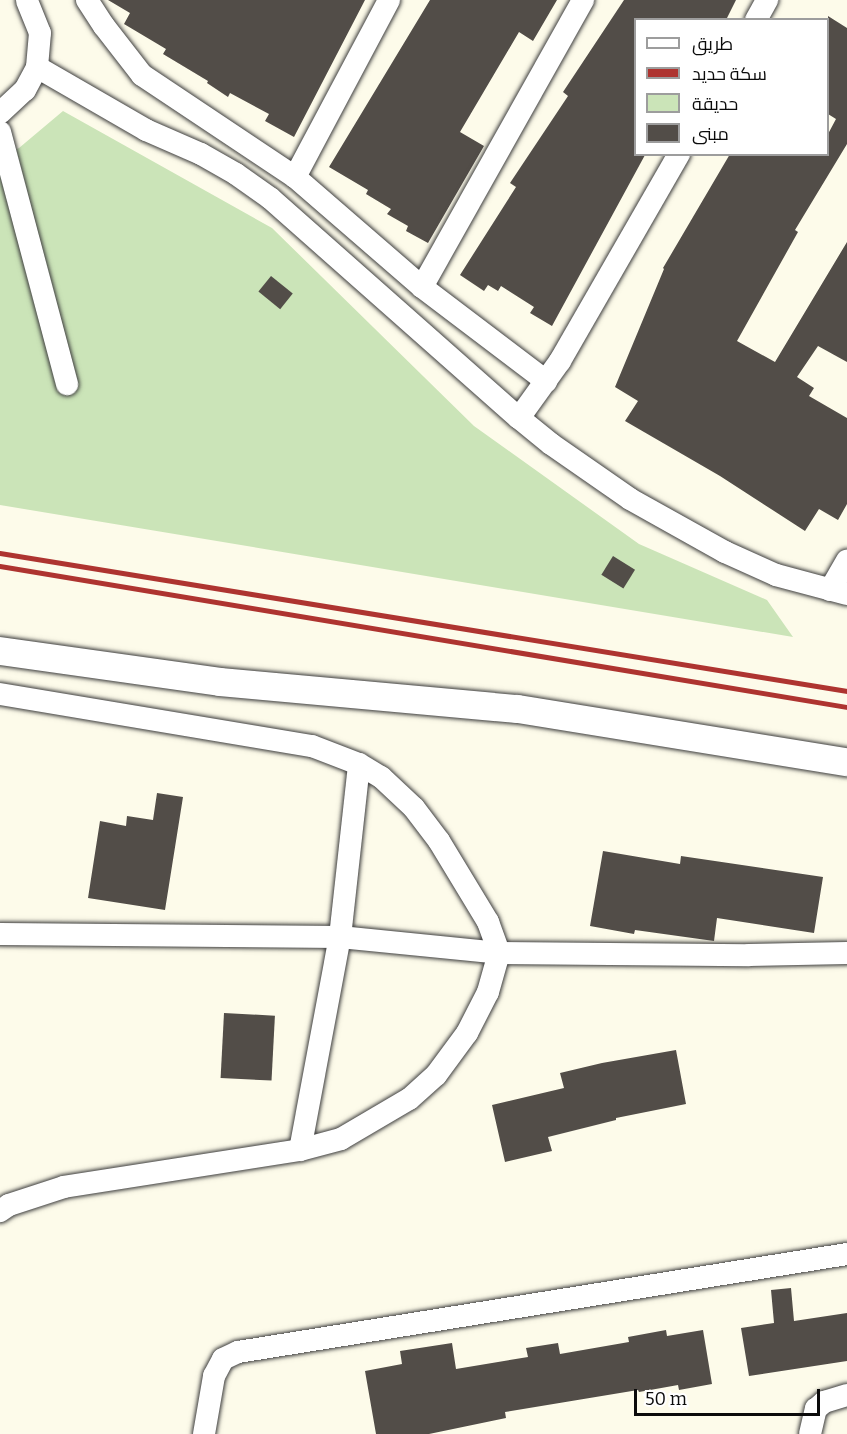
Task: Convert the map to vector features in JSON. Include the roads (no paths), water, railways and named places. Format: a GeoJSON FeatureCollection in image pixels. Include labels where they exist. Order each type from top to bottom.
{"type":"FeatureCollection","features":[{"type":"Feature","properties":{"kind":"street"},"geometry":{"type":"LineString","coordinates":[[0,112],[25,90],[37,67],[40,33],[27,0]]}},
{"type":"Feature","properties":{"kind":"street"},"geometry":{"type":"LineString","coordinates":[[87,0],[142,75],[295,177],[422,287],[546,381]]}},
{"type":"Feature","properties":{"kind":"street"},"geometry":{"type":"LineString","coordinates":[[295,177],[389,0]]}},
{"type":"Feature","properties":{"kind":"street"},"geometry":{"type":"LineString","coordinates":[[422,287],[583,0]]}},
{"type":"Feature","properties":{"kind":"street"},"geometry":{"type":"LineString","coordinates":[[757,18],[767,0]]}},
{"type":"Feature","properties":{"kind":"street"},"geometry":{"type":"LineString","coordinates":[[37,67],[146,130],[201,154],[236,174],[270,198],[519,418],[551,444],[630,499],[725,552],[776,575],[838,592],[847,561]]}},
{"type":"Feature","properties":{"kind":"street"},"geometry":{"type":"LineString","coordinates":[[0,132],[67,384]]}},
{"type":"Feature","properties":{"kind":"street"},"geometry":{"type":"LineString","coordinates":[[519,418],[560,361],[678,156]]}},
{"type":"Feature","properties":{"kind":"street"},"geometry":{"type":"LineString","coordinates":[[0,651],[220,682],[518,709],[847,762]]}},
{"type":"Feature","properties":{"kind":"street"},"geometry":{"type":"LineString","coordinates":[[0,694],[312,746],[359,764],[390,784],[414,808],[439,841],[483,913],[499,953],[488,992],[472,1023],[436,1075],[410,1099],[341,1139],[300,1150],[92,1181],[64,1187],[9,1205],[0,1211]]}},
{"type":"Feature","properties":{"kind":"street"},"geometry":{"type":"LineString","coordinates":[[300,1150],[340,937],[359,764]]}},
{"type":"Feature","properties":{"kind":"street"},"geometry":{"type":"LineString","coordinates":[[0,934],[340,937],[499,953],[749,955],[847,953]]}},
{"type":"Feature","properties":{"kind":"street"},"geometry":{"type":"LineString","coordinates":[[204,1434],[214,1376],[223,1359],[238,1352],[847,1254]]}},
{"type":"Feature","properties":{"kind":"street"},"geometry":{"type":"LineString","coordinates":[[817,1433],[816,1409],[824,1402],[847,1395]]}},
{"type":"Feature","properties":{"kind":"railway"},"geometry":{"type":"LineString","coordinates":[[0,553],[847,691]]}},
{"type":"Feature","properties":{"kind":"railway"},"geometry":{"type":"LineString","coordinates":[[0,566],[847,707]]}}]}
